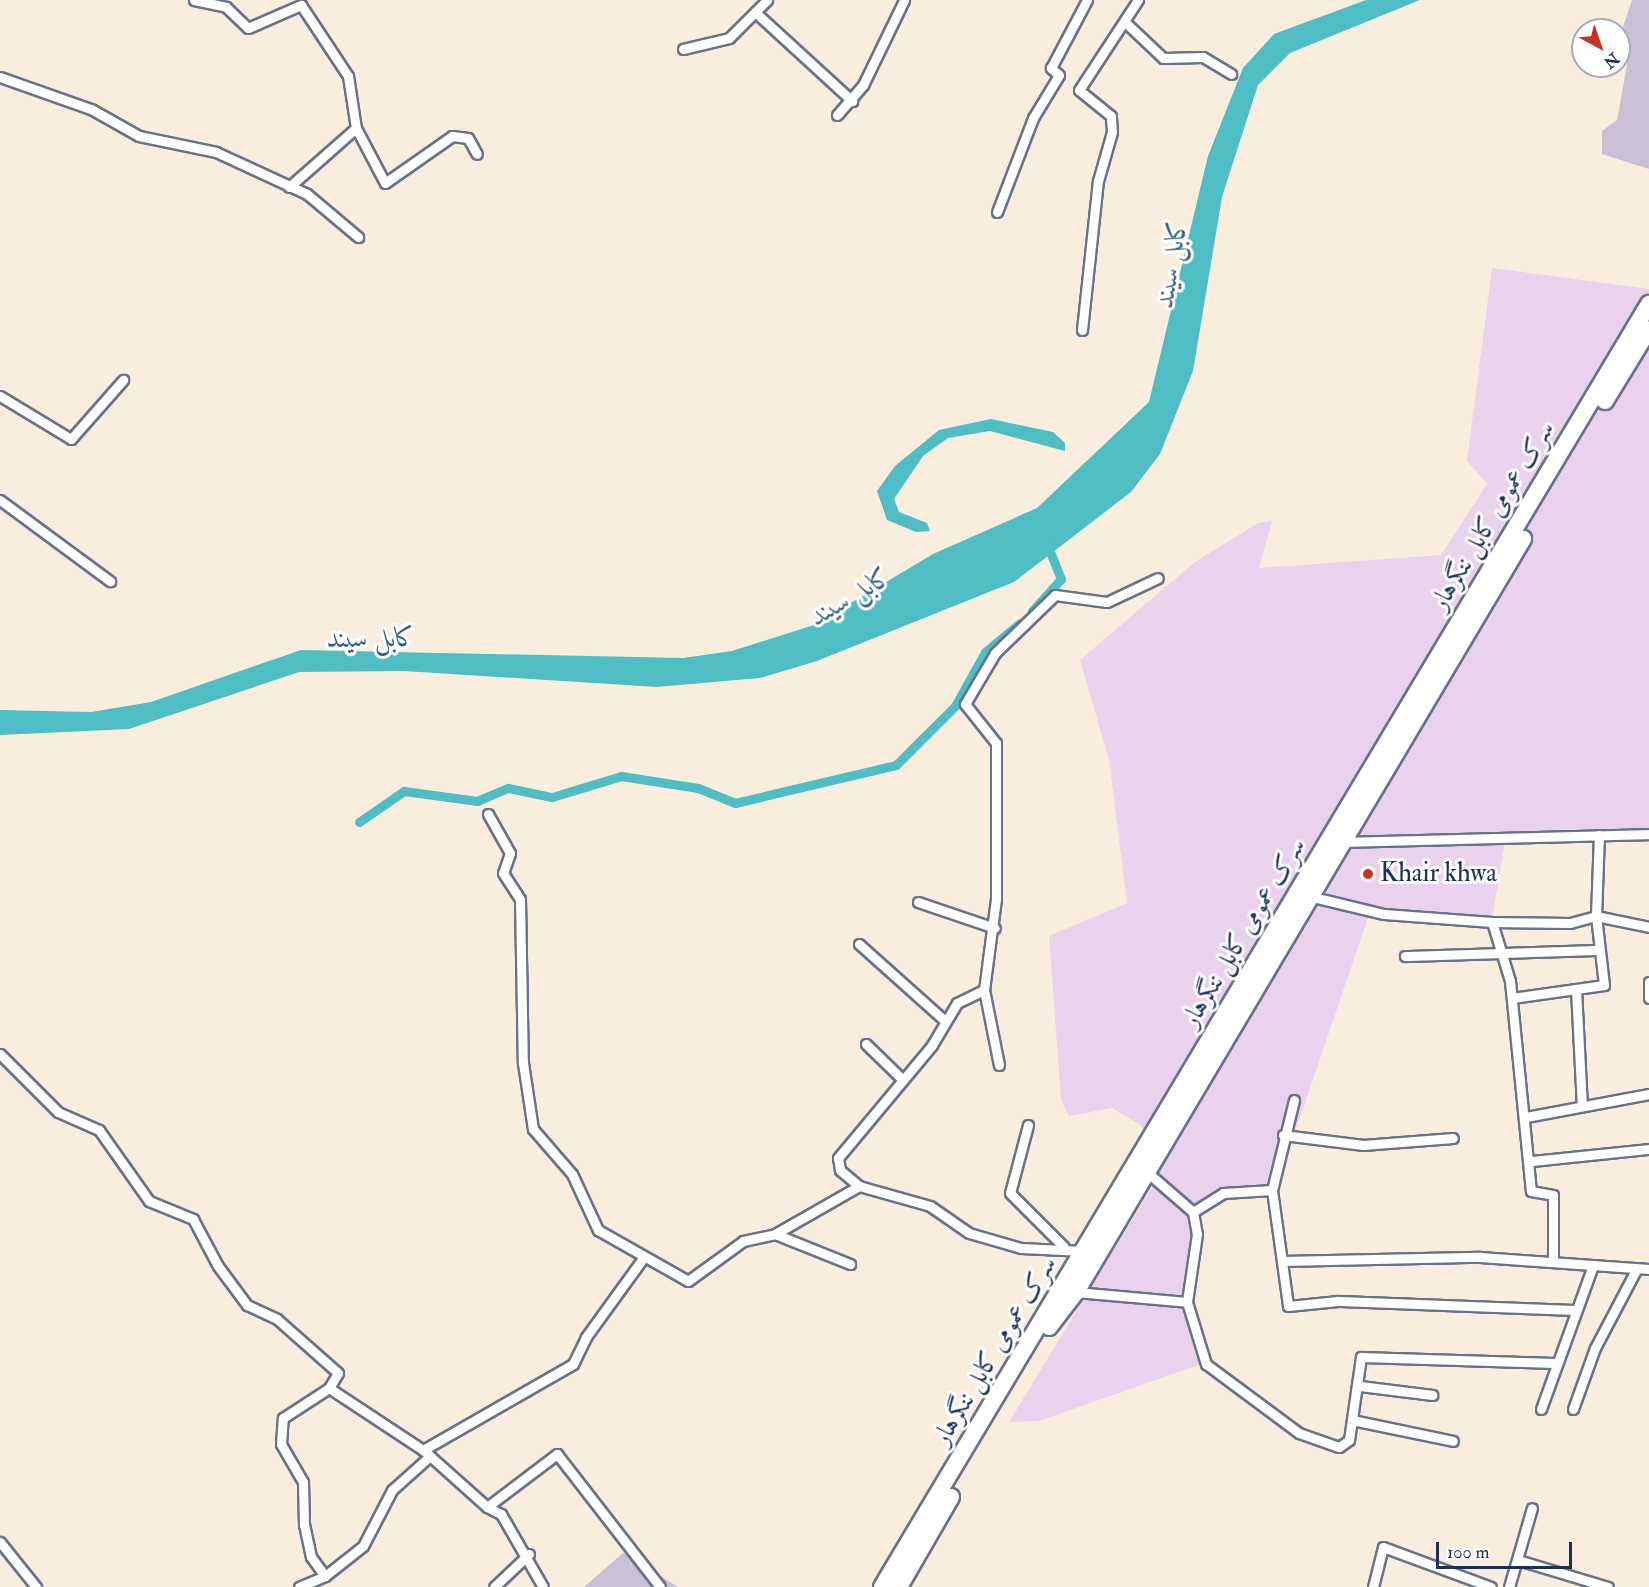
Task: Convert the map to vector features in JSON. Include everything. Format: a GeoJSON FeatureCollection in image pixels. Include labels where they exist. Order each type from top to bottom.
{"type":"FeatureCollection","features":[{"type":"Feature","properties":{"kind":"highway","name":"سرک عمومی کابل ننگرهار"},"geometry":{"type":"LineString","coordinates":[[882,1587],[1649,304]]}},
{"type":"Feature","properties":{"kind":"highway","name":"سرک عمومی کابل ننگرهار"},"geometry":{"type":"LineString","coordinates":[[899,1587],[1051,1324],[1076,1292],[1346,842],[1649,329]]}},
{"type":"Feature","properties":{"kind":"street"},"geometry":{"type":"LineString","coordinates":[[194,0],[226,7],[248,28],[301,5],[348,76],[356,128],[385,183],[452,136],[468,138],[477,154]]}},
{"type":"Feature","properties":{"kind":"street"},"geometry":{"type":"LineString","coordinates":[[682,49],[729,38],[767,0]]}},
{"type":"Feature","properties":{"kind":"street"},"geometry":{"type":"LineString","coordinates":[[837,115],[852,100],[904,0]]}},
{"type":"Feature","properties":{"kind":"street"},"geometry":{"type":"LineString","coordinates":[[997,212],[1033,118],[1059,75],[1050,68],[1087,0]]}},
{"type":"Feature","properties":{"kind":"street"},"geometry":{"type":"LineString","coordinates":[[1138,0],[1124,14],[1126,23],[1163,58],[1203,57],[1231,74]]}},
{"type":"Feature","properties":{"kind":"street"},"geometry":{"type":"LineString","coordinates":[[755,12],[852,100]]}},
{"type":"Feature","properties":{"kind":"street"},"geometry":{"type":"LineString","coordinates":[[1082,330],[1098,181],[1112,132],[1111,116],[1079,90],[1126,23]]}},
{"type":"Feature","properties":{"kind":"street"},"geometry":{"type":"LineString","coordinates":[[0,78],[92,109],[139,136],[216,152],[307,194],[358,237]]}},
{"type":"Feature","properties":{"kind":"street"},"geometry":{"type":"LineString","coordinates":[[289,187],[356,128]]}},
{"type":"Feature","properties":{"kind":"street"},"geometry":{"type":"LineString","coordinates":[[0,396],[71,439],[123,380]]}},
{"type":"Feature","properties":{"kind":"street"},"geometry":{"type":"LineString","coordinates":[[0,500],[110,581]]}},
{"type":"Feature","properties":{"kind":"street"},"geometry":{"type":"LineString","coordinates":[[999,1065],[984,990],[995,928],[996,743],[965,704],[995,653],[1055,595],[1107,602],[1158,578]]}},
{"type":"Feature","properties":{"kind":"street"},"geometry":{"type":"LineString","coordinates":[[488,814],[510,853],[503,873],[520,899],[523,1063],[533,1129],[572,1174],[598,1230],[688,1281],[742,1241],[775,1234],[859,1186]]}},
{"type":"Feature","properties":{"kind":"street"},"geometry":{"type":"LineString","coordinates":[[1346,842],[1649,834]]}},
{"type":"Feature","properties":{"kind":"street"},"geometry":{"type":"LineString","coordinates":[[1512,998],[1604,985],[1596,916],[1599,835]]}},
{"type":"Feature","properties":{"kind":"street"},"geometry":{"type":"LineString","coordinates":[[1313,897],[1384,914],[1492,922],[1570,922],[1596,916],[1649,927]]}},
{"type":"Feature","properties":{"kind":"street"},"geometry":{"type":"LineString","coordinates":[[918,902],[995,928]]}},
{"type":"Feature","properties":{"kind":"street"},"geometry":{"type":"LineString","coordinates":[[1492,922],[1512,998],[1532,1161],[1532,1191],[1553,1195],[1553,1259]]}},
{"type":"Feature","properties":{"kind":"street"},"geometry":{"type":"LineString","coordinates":[[859,944],[944,1020]]}},
{"type":"Feature","properties":{"kind":"street"},"geometry":{"type":"LineString","coordinates":[[1405,956],[1599,950]]}},
{"type":"Feature","properties":{"kind":"street"},"geometry":{"type":"LineString","coordinates":[[1649,982],[1649,998]]}},
{"type":"Feature","properties":{"kind":"street"},"geometry":{"type":"LineString","coordinates":[[1576,989],[1582,1106]]}},
{"type":"Feature","properties":{"kind":"street"},"geometry":{"type":"LineString","coordinates":[[984,990],[957,1003],[944,1020],[932,1045],[901,1078],[838,1158],[840,1170],[859,1186],[930,1206],[969,1233],[1021,1248],[1064,1247],[1084,1251]]}},
{"type":"Feature","properties":{"kind":"street"},"geometry":{"type":"LineString","coordinates":[[866,1044],[901,1078]]}},
{"type":"Feature","properties":{"kind":"street"},"geometry":{"type":"LineString","coordinates":[[0,1054],[58,1112],[99,1130],[149,1201],[192,1219],[218,1266],[248,1305],[276,1319],[338,1373],[329,1388],[283,1418],[280,1444],[303,1482],[304,1525],[311,1557],[325,1576]]}},
{"type":"Feature","properties":{"kind":"street"},"geometry":{"type":"LineString","coordinates":[[1526,1117],[1649,1094]]}},
{"type":"Feature","properties":{"kind":"street"},"geometry":{"type":"LineString","coordinates":[[1294,1100],[1283,1136],[1272,1190],[1288,1306],[1338,1301],[1575,1310]]}},
{"type":"Feature","properties":{"kind":"street"},"geometry":{"type":"LineString","coordinates":[[1028,1125],[1010,1193],[1064,1247]]}},
{"type":"Feature","properties":{"kind":"street"},"geometry":{"type":"LineString","coordinates":[[1283,1136],[1355,1145],[1453,1138]]}},
{"type":"Feature","properties":{"kind":"street"},"geometry":{"type":"LineString","coordinates":[[1532,1161],[1649,1149]]}},
{"type":"Feature","properties":{"kind":"street"},"geometry":{"type":"LineString","coordinates":[[1148,1172],[1193,1212],[1197,1234],[1187,1302],[1206,1364],[1299,1433],[1345,1447],[1360,1386]]}},
{"type":"Feature","properties":{"kind":"street"},"geometry":{"type":"LineString","coordinates":[[1193,1212],[1224,1193],[1272,1190]]}},
{"type":"Feature","properties":{"kind":"street"},"geometry":{"type":"LineString","coordinates":[[775,1234],[850,1264]]}},
{"type":"Feature","properties":{"kind":"street"},"geometry":{"type":"LineString","coordinates":[[1282,1261],[1382,1256],[1553,1259],[1636,1270],[1649,1269]]}},
{"type":"Feature","properties":{"kind":"street"},"geometry":{"type":"LineString","coordinates":[[298,1587],[325,1576],[363,1546],[392,1490],[426,1453],[573,1364],[586,1336],[644,1257]]}},
{"type":"Feature","properties":{"kind":"street"},"geometry":{"type":"LineString","coordinates":[[1541,1409],[1555,1364],[1593,1265]]}},
{"type":"Feature","properties":{"kind":"street"},"geometry":{"type":"LineString","coordinates":[[1573,1409],[1595,1348],[1636,1270]]}},
{"type":"Feature","properties":{"kind":"street"},"geometry":{"type":"LineString","coordinates":[[1076,1292],[1187,1302]]}},
{"type":"Feature","properties":{"kind":"street"},"geometry":{"type":"LineString","coordinates":[[1432,1395],[1360,1386],[1355,1381],[1361,1357],[1555,1364]]}},
{"type":"Feature","properties":{"kind":"street"},"geometry":{"type":"LineString","coordinates":[[329,1388],[426,1453],[487,1506],[501,1514],[529,1554],[543,1587]]}},
{"type":"Feature","properties":{"kind":"street"},"geometry":{"type":"LineString","coordinates":[[1352,1420],[1453,1442]]}},
{"type":"Feature","properties":{"kind":"street"},"geometry":{"type":"LineString","coordinates":[[487,1506],[557,1454],[660,1587]]}},
{"type":"Feature","properties":{"kind":"street"},"geometry":{"type":"LineString","coordinates":[[1509,1587],[1532,1508]]}},
{"type":"Feature","properties":{"kind":"street"},"geometry":{"type":"LineString","coordinates":[[0,1542],[36,1587]]}},
{"type":"Feature","properties":{"kind":"street"},"geometry":{"type":"LineString","coordinates":[[1373,1587],[1383,1547],[1485,1586]]}},
{"type":"Feature","properties":{"kind":"street"},"geometry":{"type":"LineString","coordinates":[[494,1587],[529,1554]]}},
{"type":"Feature","properties":{"kind":"street"},"geometry":{"type":"LineString","coordinates":[[1518,1560],[1608,1587]]}},
{"type":"Feature","properties":{"kind":"shaded area"},"geometry":{"type":"Polygon","coordinates":[[[1632,0],[1649,0],[1649,169],[1602,154],[1602,131],[1617,120],[1625,78],[1631,78],[1631,18],[1626,18],[1632,0]]]}},
{"type":"Feature","properties":{"kind":"shaded area"},"geometry":{"type":"Polygon","coordinates":[[[1492,268],[1649,289],[1649,834],[1506,836],[1492,919],[1369,915],[1277,1185],[1221,1190],[1195,1213],[1187,1302],[1207,1362],[1039,1421],[1009,1422],[1157,1179],[1142,1126],[1112,1108],[1069,1116],[1061,1100],[1049,936],[1127,903],[1109,760],[1080,660],[1195,562],[1258,523],[1272,521],[1259,568],[1441,555],[1487,484],[1467,461],[1492,268]]]}},
{"type":"Feature","properties":{"kind":"shaded area"},"geometry":{"type":"Polygon","coordinates":[[[623,1553],[678,1587],[584,1587],[623,1553]]]}},
{"type":"Feature","properties":{"kind":"water"},"geometry":{"type":"Polygon","coordinates":[[[1366,0],[1420,0],[1290,53],[1258,85],[1222,197],[1193,371],[1160,454],[1131,492],[1014,582],[817,661],[760,678],[657,687],[404,671],[299,672],[129,729],[0,735],[0,710],[91,712],[151,702],[301,650],[683,658],[732,651],[814,625],[933,554],[1037,508],[1149,402],[1208,156],[1243,68],[1274,34],[1366,0]]]}},
{"type":"Feature","properties":{"kind":"water"},"geometry":{"type":"Polygon","coordinates":[[[991,419],[1053,432],[1065,443],[1065,451],[990,431],[948,438],[923,456],[894,499],[899,512],[927,523],[930,531],[916,532],[887,520],[877,491],[895,466],[939,430],[991,419]]]}},
{"type":"Feature","properties":{"kind":"waterway"},"geometry":{"type":"LineString","coordinates":[[1032,611],[1061,579],[1048,546]]}},
{"type":"Feature","properties":{"kind":"waterway"},"geometry":{"type":"LineString","coordinates":[[359,822],[404,791],[477,801],[508,788],[552,797],[621,776],[698,788],[735,803],[896,765],[955,706],[985,652],[1020,623]]}},
{"type":"Feature","properties":{"kind":"place","name":"Khair khwa"},"geometry":{"type":"Point","coordinates":[1368,874]}},
{"type":"Feature","properties":{"kind":"water label","name":"کابل سيند"},"geometry":{"type":"Point","coordinates":[1171,263]}},
{"type":"Feature","properties":{"kind":"water label","name":"کابل سيند"},"geometry":{"type":"Point","coordinates":[851,596]}},
{"type":"Feature","properties":{"kind":"water label","name":"کابل سيند"},"geometry":{"type":"Point","coordinates":[372,638]}}]}
